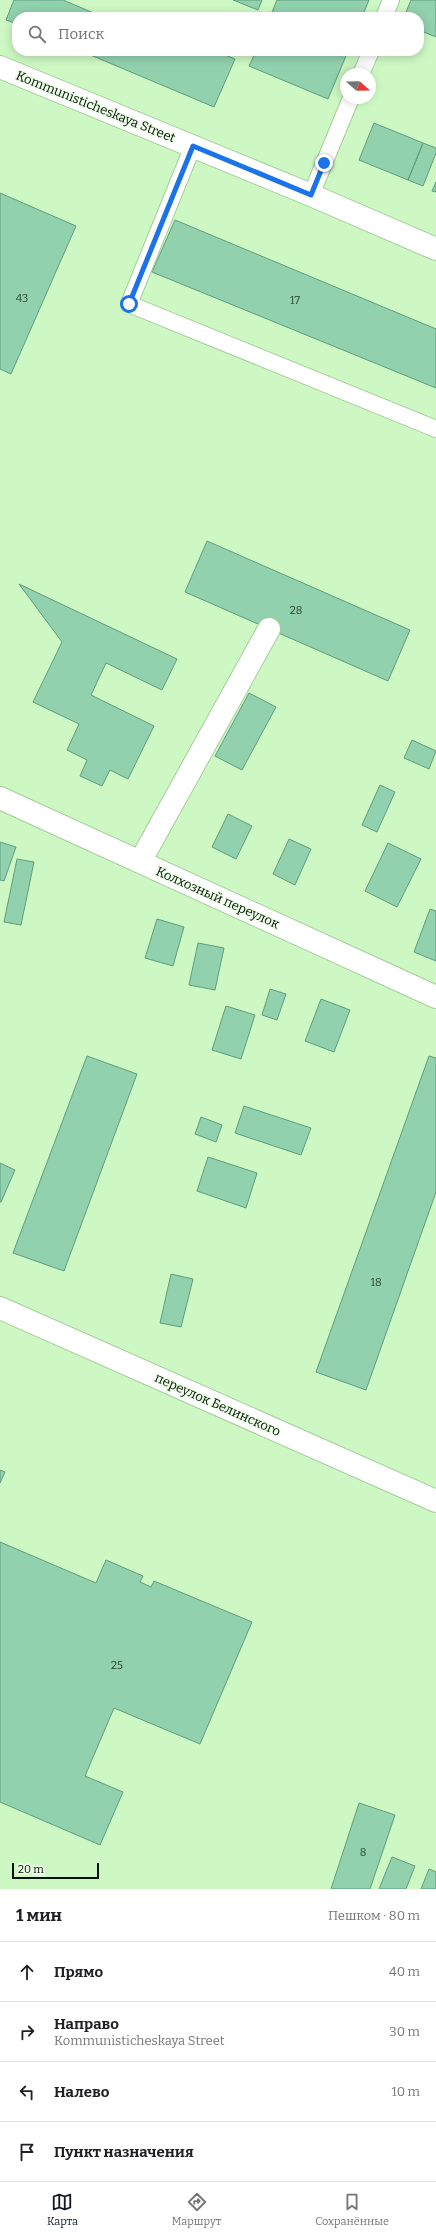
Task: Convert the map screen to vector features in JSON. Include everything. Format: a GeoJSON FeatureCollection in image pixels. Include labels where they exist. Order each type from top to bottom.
{"type":"FeatureCollection","features":[{"type":"Feature","properties":{"kind":"street","name":"Kommunisticheskaya Street"},"geometry":{"type":"LineString","coordinates":[[0,67],[311,195],[436,249]]}},
{"type":"Feature","properties":{"kind":"street"},"geometry":{"type":"LineString","coordinates":[[140,862],[269,629]]}},
{"type":"Feature","properties":{"kind":"street","name":"Колхозный переулок"},"geometry":{"type":"LineString","coordinates":[[0,798],[436,997]]}},
{"type":"Feature","properties":{"kind":"street","name":"переулок Белинского"},"geometry":{"type":"LineString","coordinates":[[0,1308],[436,1500]]}},
{"type":"Feature","properties":{"kind":"lane"},"geometry":{"type":"LineString","coordinates":[[386,12],[392,0]]}},
{"type":"Feature","properties":{"kind":"lane"},"geometry":{"type":"LineString","coordinates":[[363,68],[368,56]]}},
{"type":"Feature","properties":{"kind":"lane"},"geometry":{"type":"LineString","coordinates":[[311,195],[349,104]]}},
{"type":"Feature","properties":{"kind":"lane"},"geometry":{"type":"LineString","coordinates":[[193,146],[129,304],[436,429]]}},
{"type":"Feature","properties":{"kind":"building"},"geometry":{"type":"Polygon","coordinates":[[[14,0],[63,0],[91,12],[12,12],[12,22],[6,20],[14,0]]]}},
{"type":"Feature","properties":{"kind":"building"},"geometry":{"type":"Polygon","coordinates":[[[233,0],[262,0],[258,10],[233,0]]]}},
{"type":"Feature","properties":{"kind":"building"},"geometry":{"type":"Polygon","coordinates":[[[277,0],[369,0],[364,12],[272,12],[277,0]]]}},
{"type":"Feature","properties":{"kind":"building"},"geometry":{"type":"Polygon","coordinates":[[[411,0],[436,0],[436,37],[424,32],[424,12],[406,12],[411,0]]]}},
{"type":"Feature","properties":{"kind":"building"},"geometry":{"type":"Polygon","coordinates":[[[93,56],[228,56],[235,59],[214,107],[93,56]]]}},
{"type":"Feature","properties":{"kind":"building"},"geometry":{"type":"Polygon","coordinates":[[[254,56],[346,56],[328,99],[249,66],[254,56]]]}},
{"type":"Feature","properties":{"kind":"building"},"geometry":{"type":"Polygon","coordinates":[[[374,123],[423,143],[408,180],[359,160],[374,123]]]}},
{"type":"Feature","properties":{"kind":"building"},"geometry":{"type":"Polygon","coordinates":[[[423,143],[436,148],[436,153],[423,186],[408,180],[423,143]]]}},
{"type":"Feature","properties":{"kind":"building"},"geometry":{"type":"Polygon","coordinates":[[[436,182],[436,192],[432,191],[436,182]]]}},
{"type":"Feature","properties":{"kind":"building"},"geometry":{"type":"Polygon","coordinates":[[[0,193],[76,226],[11,374],[0,369],[0,193]]]}},
{"type":"Feature","properties":{"kind":"building"},"geometry":{"type":"Polygon","coordinates":[[[175,220],[436,329],[436,388],[152,272],[175,220]]]}},
{"type":"Feature","properties":{"kind":"building"},"geometry":{"type":"Polygon","coordinates":[[[207,541],[410,630],[388,681],[185,592],[207,541]]]}},
{"type":"Feature","properties":{"kind":"building"},"geometry":{"type":"Polygon","coordinates":[[[19,584],[177,659],[162,690],[106,663],[91,695],[154,726],[128,779],[110,770],[102,786],[80,776],[87,760],[67,750],[79,724],[33,702],[62,642],[19,584]]]}},
{"type":"Feature","properties":{"kind":"building"},"geometry":{"type":"Polygon","coordinates":[[[249,693],[276,707],[242,770],[215,756],[249,693]]]}},
{"type":"Feature","properties":{"kind":"building"},"geometry":{"type":"Polygon","coordinates":[[[412,740],[436,751],[429,769],[404,758],[412,740]]]}},
{"type":"Feature","properties":{"kind":"building"},"geometry":{"type":"Polygon","coordinates":[[[380,785],[395,792],[377,832],[362,825],[380,785]]]}},
{"type":"Feature","properties":{"kind":"building"},"geometry":{"type":"Polygon","coordinates":[[[228,814],[252,826],[236,859],[212,847],[228,814]]]}},
{"type":"Feature","properties":{"kind":"building"},"geometry":{"type":"Polygon","coordinates":[[[289,839],[311,849],[295,885],[273,874],[289,839]]]}},
{"type":"Feature","properties":{"kind":"building"},"geometry":{"type":"Polygon","coordinates":[[[0,842],[16,847],[4,881],[0,880],[0,842]]]}},
{"type":"Feature","properties":{"kind":"building"},"geometry":{"type":"Polygon","coordinates":[[[388,843],[421,859],[397,907],[365,891],[388,843]]]}},
{"type":"Feature","properties":{"kind":"building"},"geometry":{"type":"Polygon","coordinates":[[[17,859],[34,862],[21,925],[4,922],[17,859]]]}},
{"type":"Feature","properties":{"kind":"building"},"geometry":{"type":"Polygon","coordinates":[[[430,909],[436,911],[436,961],[414,952],[430,909]]]}},
{"type":"Feature","properties":{"kind":"building"},"geometry":{"type":"Polygon","coordinates":[[[157,919],[184,927],[173,966],[145,958],[157,919]]]}},
{"type":"Feature","properties":{"kind":"building"},"geometry":{"type":"Polygon","coordinates":[[[198,943],[224,948],[215,990],[189,985],[198,943]]]}},
{"type":"Feature","properties":{"kind":"building"},"geometry":{"type":"Polygon","coordinates":[[[270,989],[286,994],[277,1020],[262,1015],[270,989]]]}},
{"type":"Feature","properties":{"kind":"building"},"geometry":{"type":"Polygon","coordinates":[[[321,999],[350,1010],[334,1052],[305,1041],[321,999]]]}},
{"type":"Feature","properties":{"kind":"building"},"geometry":{"type":"Polygon","coordinates":[[[226,1006],[255,1015],[241,1059],[212,1050],[226,1006]]]}},
{"type":"Feature","properties":{"kind":"building"},"geometry":{"type":"Polygon","coordinates":[[[87,1056],[137,1074],[64,1271],[13,1253],[87,1056]]]}},
{"type":"Feature","properties":{"kind":"building"},"geometry":{"type":"Polygon","coordinates":[[[429,1056],[436,1058],[436,1192],[366,1390],[316,1372],[429,1056]]]}},
{"type":"Feature","properties":{"kind":"building"},"geometry":{"type":"Polygon","coordinates":[[[244,1106],[311,1128],[301,1155],[235,1133],[244,1106]]]}},
{"type":"Feature","properties":{"kind":"building"},"geometry":{"type":"Polygon","coordinates":[[[201,1117],[222,1125],[216,1142],[195,1134],[201,1117]]]}},
{"type":"Feature","properties":{"kind":"building"},"geometry":{"type":"Polygon","coordinates":[[[208,1157],[257,1173],[246,1208],[197,1191],[208,1157]]]}},
{"type":"Feature","properties":{"kind":"building"},"geometry":{"type":"Polygon","coordinates":[[[0,1163],[15,1170],[1,1202],[0,1202],[0,1163]]]}},
{"type":"Feature","properties":{"kind":"building"},"geometry":{"type":"Polygon","coordinates":[[[171,1274],[193,1279],[181,1327],[160,1323],[171,1274]]]}},
{"type":"Feature","properties":{"kind":"building"},"geometry":{"type":"Polygon","coordinates":[[[0,1470],[5,1472],[0,1483],[0,1470]]]}},
{"type":"Feature","properties":{"kind":"building"},"geometry":{"type":"Polygon","coordinates":[[[0,1542],[96,1583],[106,1560],[143,1576],[140,1582],[151,1587],[154,1581],[252,1622],[200,1744],[114,1708],[85,1776],[123,1792],[100,1845],[0,1802],[0,1542]]]}},
{"type":"Feature","properties":{"kind":"building"},"geometry":{"type":"Polygon","coordinates":[[[359,1803],[395,1815],[370,1889],[331,1889],[359,1803]]]}},
{"type":"Feature","properties":{"kind":"building"},"geometry":{"type":"Polygon","coordinates":[[[392,1857],[415,1866],[406,1889],[379,1889],[392,1857]]]}},
{"type":"Feature","properties":{"kind":"building"},"geometry":{"type":"Polygon","coordinates":[[[429,1869],[436,1872],[436,1889],[421,1889],[429,1869]]]}},
{"type":"Feature","properties":{"kind":"route"},"geometry":{"type":"LineString","coordinates":[[129,304],[193,146],[311,195],[324,163]]}}]}
